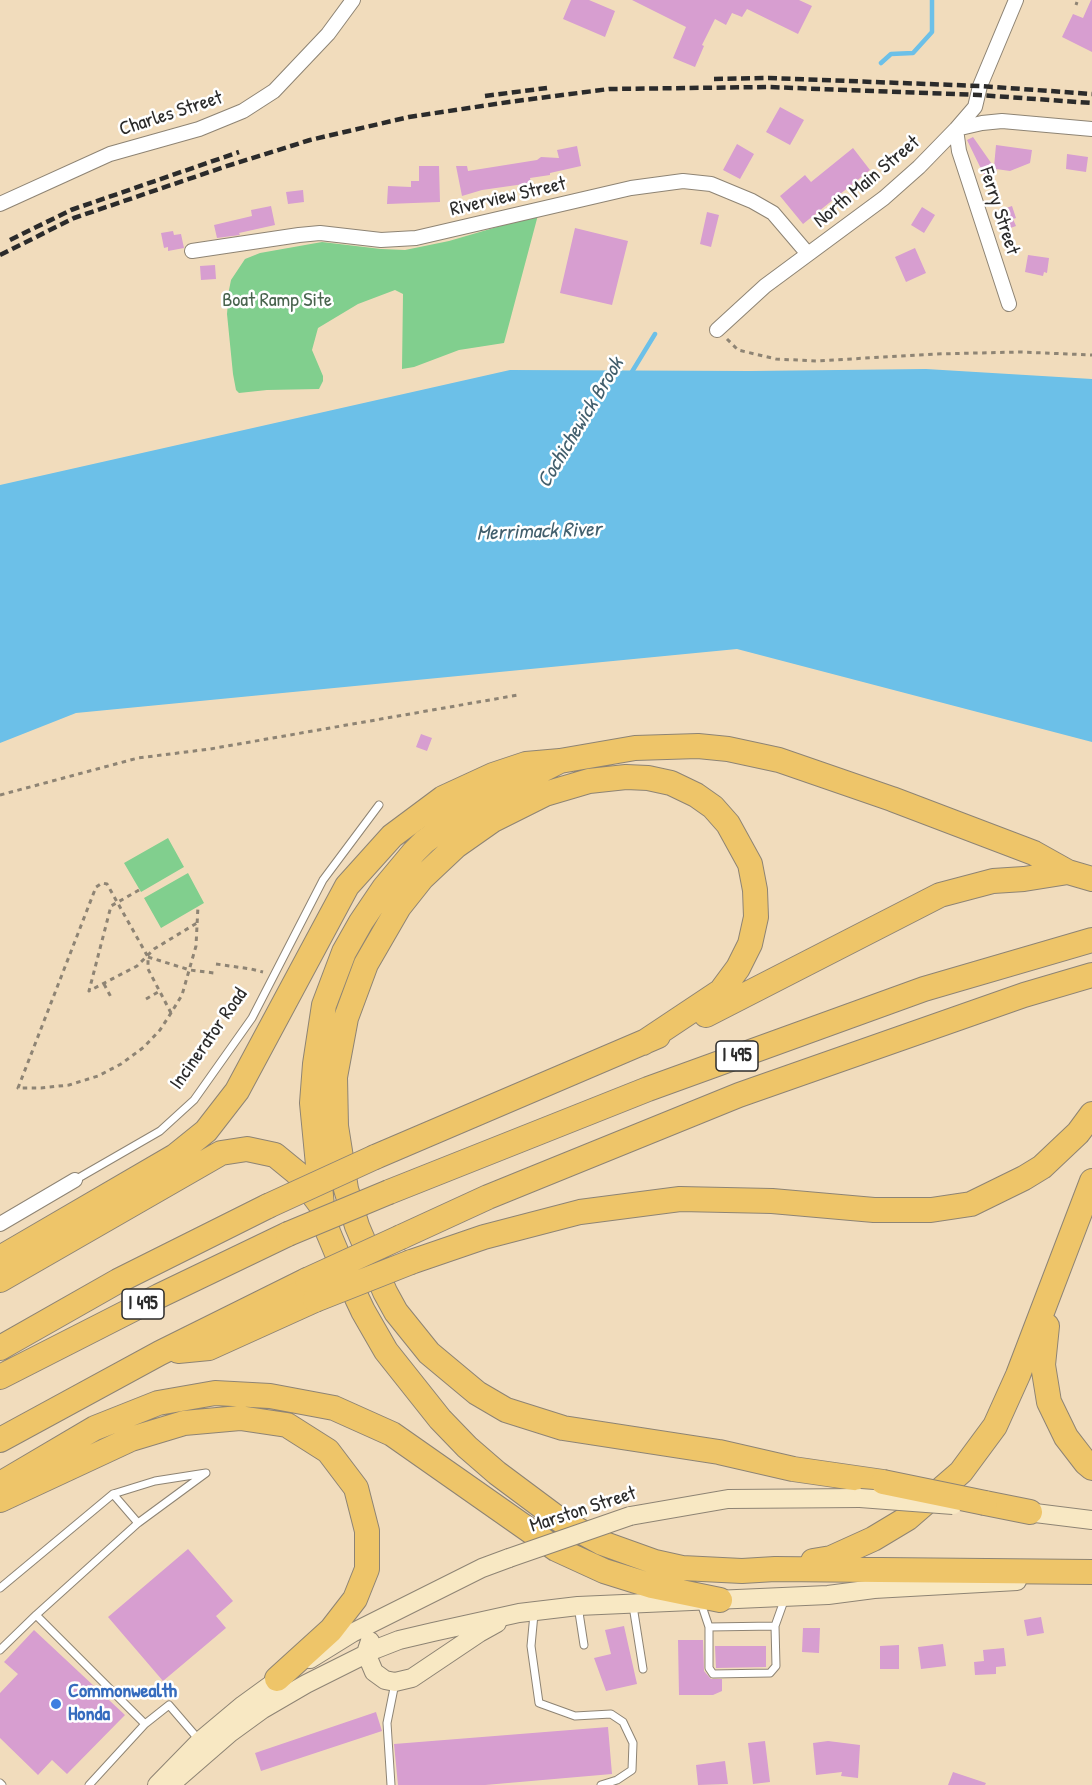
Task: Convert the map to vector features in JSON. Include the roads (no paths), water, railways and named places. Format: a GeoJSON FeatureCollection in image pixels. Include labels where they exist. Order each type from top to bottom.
{"type":"FeatureCollection","features":[{"type":"Feature","properties":{"kind":"highway"},"geometry":{"type":"LineString","coordinates":[[0,1258],[175,1156],[206,1131],[237,1090],[347,886],[392,836],[444,798],[494,775],[526,764],[560,761],[635,748],[728,749],[770,758],[892,800],[1034,853],[1068,872],[1092,879]]}},
{"type":"Feature","properties":{"kind":"highway"},"geometry":{"type":"LineString","coordinates":[[560,761],[472,805],[433,834],[403,864],[361,922],[344,952],[321,1017],[315,1064],[312,1124],[322,1206],[328,1232],[346,1275],[386,1351],[440,1419],[497,1473],[560,1520],[602,1543],[655,1562],[682,1568],[742,1571],[775,1569],[1092,1572]]}},
{"type":"Feature","properties":{"kind":"highway"},"geometry":{"type":"LineString","coordinates":[[643,1043],[721,991],[738,968],[750,944],[756,917],[755,890],[750,864],[728,824],[713,807],[696,795],[671,783],[648,778],[626,777],[589,781],[545,794],[493,820],[456,846],[422,878],[399,907],[366,964],[346,1018],[335,1077],[336,1126],[346,1189],[357,1226],[385,1293],[401,1319],[429,1353],[477,1393],[506,1410],[563,1428],[719,1452],[793,1469],[883,1482],[982,1505],[1030,1512]]}},
{"type":"Feature","properties":{"kind":"highway"},"geometry":{"type":"LineString","coordinates":[[0,1348],[117,1281],[268,1206],[375,1157],[719,1009],[940,895],[993,881],[1068,872]]}},
{"type":"Feature","properties":{"kind":"highway","name":"I 495"},"geometry":{"type":"LineString","coordinates":[[0,1377],[159,1296],[288,1234],[389,1192],[648,1089],[924,988],[1092,940]]}},
{"type":"Feature","properties":{"kind":"highway","name":"I 495"},"geometry":{"type":"LineString","coordinates":[[0,1440],[160,1353],[311,1290],[401,1237],[488,1197],[739,1095],[1024,995],[1092,975]]}},
{"type":"Feature","properties":{"kind":"highway"},"geometry":{"type":"LineString","coordinates":[[311,1290],[411,1262],[484,1237],[580,1212],[680,1199],[772,1201],[874,1210],[931,1210],[971,1204],[1042,1167],[1078,1133],[1092,1114]]}},
{"type":"Feature","properties":{"kind":"highway"},"geometry":{"type":"LineString","coordinates":[[0,1280],[221,1153],[248,1149],[275,1155],[297,1173],[322,1206]]}},
{"type":"Feature","properties":{"kind":"highway"},"geometry":{"type":"LineString","coordinates":[[775,1569],[831,1558],[873,1539],[908,1518],[961,1472],[995,1426],[1018,1376],[1092,1181]]}},
{"type":"Feature","properties":{"kind":"highway"},"geometry":{"type":"LineString","coordinates":[[1050,1291],[1043,1365],[1049,1402],[1066,1437],[1092,1468]]}},
{"type":"Feature","properties":{"kind":"highway"},"geometry":{"type":"LineString","coordinates":[[0,1484],[95,1428],[158,1403],[215,1393],[270,1396],[334,1408],[392,1434],[556,1549],[604,1571],[652,1586],[710,1600]]}},
{"type":"Feature","properties":{"kind":"highway"},"geometry":{"type":"LineString","coordinates":[[0,1500],[131,1439],[184,1423],[240,1418],[287,1425],[328,1451],[356,1488],[367,1531],[367,1569],[356,1599],[331,1630],[277,1679]]}},
{"type":"Feature","properties":{"kind":"main road","name":"Marston Street"},"geometry":{"type":"LineString","coordinates":[[157,1785],[200,1741],[277,1679],[352,1633],[482,1568],[630,1516],[728,1499],[860,1498],[982,1505]]}},
{"type":"Feature","properties":{"kind":"main road"},"geometry":{"type":"LineString","coordinates":[[1030,1512],[1092,1520]]}},
{"type":"Feature","properties":{"kind":"main road"},"geometry":{"type":"LineString","coordinates":[[170,1785],[206,1752],[263,1708],[366,1653],[399,1640],[527,1612],[578,1606],[828,1595],[874,1589],[1092,1578]]}},
{"type":"Feature","properties":{"kind":"main road"},"geometry":{"type":"LineString","coordinates":[[397,1611],[373,1634],[366,1653],[374,1672],[385,1680],[395,1682],[412,1678],[479,1633],[527,1612]]}},
{"type":"Feature","properties":{"kind":"street","name":"Charles Street"},"geometry":{"type":"LineString","coordinates":[[0,204],[110,154],[199,129],[243,111],[274,91],[328,34],[353,0]]}},
{"type":"Feature","properties":{"kind":"street","name":"North Main Street"},"geometry":{"type":"LineString","coordinates":[[717,330],[765,286],[884,198],[919,167],[956,129],[975,107],[984,76],[1016,0]]}},
{"type":"Feature","properties":{"kind":"street"},"geometry":{"type":"LineString","coordinates":[[956,129],[1002,121],[1092,129]]}},
{"type":"Feature","properties":{"kind":"street","name":"Ferry Street"},"geometry":{"type":"LineString","coordinates":[[956,129],[959,152],[1009,304]]}},
{"type":"Feature","properties":{"kind":"street","name":"Riverview Street"},"geometry":{"type":"LineString","coordinates":[[192,251],[310,234],[346,235],[381,240],[416,238],[631,188],[683,181],[711,183],[773,213],[808,255]]}},
{"type":"Feature","properties":{"kind":"street","name":"Incinerator Road"},"geometry":{"type":"LineString","coordinates":[[0,1224],[75,1180]]}},
{"type":"Feature","properties":{"kind":"lane","name":"Incinerator Road"},"geometry":{"type":"LineString","coordinates":[[75,1180],[160,1131],[194,1100],[252,1018],[322,880],[379,806]]}},
{"type":"Feature","properties":{"kind":"lane"},"geometry":{"type":"LineString","coordinates":[[0,1588],[113,1494],[155,1481],[206,1473],[138,1523],[0,1650]]}},
{"type":"Feature","properties":{"kind":"lane"},"geometry":{"type":"LineString","coordinates":[[113,1494],[138,1523]]}},
{"type":"Feature","properties":{"kind":"lane"},"geometry":{"type":"LineString","coordinates":[[710,1600],[709,1668],[713,1674],[770,1673],[776,1666],[775,1626],[785,1597]]}},
{"type":"Feature","properties":{"kind":"lane"},"geometry":{"type":"LineString","coordinates":[[632,1603],[643,1669]]}},
{"type":"Feature","properties":{"kind":"lane"},"geometry":{"type":"LineString","coordinates":[[578,1606],[584,1645]]}},
{"type":"Feature","properties":{"kind":"lane"},"geometry":{"type":"LineString","coordinates":[[527,1612],[538,1703],[575,1716],[611,1714],[623,1722],[633,1743],[632,1770],[617,1780],[601,1785]]}},
{"type":"Feature","properties":{"kind":"lane"},"geometry":{"type":"LineString","coordinates":[[36,1615],[145,1725]]}},
{"type":"Feature","properties":{"kind":"lane"},"geometry":{"type":"LineString","coordinates":[[709,1627],[775,1626]]}},
{"type":"Feature","properties":{"kind":"lane"},"geometry":{"type":"LineString","coordinates":[[391,1785],[387,1723],[395,1682]]}},
{"type":"Feature","properties":{"kind":"lane"},"geometry":{"type":"LineString","coordinates":[[90,1785],[145,1725],[169,1705],[200,1741]]}},
{"type":"Feature","properties":{"kind":"water","name":"Merrimack River"},"geometry":{"type":"Polygon","coordinates":[[[926,369],[1092,379],[1092,742],[737,649],[76,713],[0,743],[0,485],[510,370],[926,369]]]}},
{"type":"Feature","properties":{"kind":"waterway","name":"Cochichewick Brook"},"geometry":{"type":"LineString","coordinates":[[881,63],[891,54],[913,53],[932,32],[932,0]]}},
{"type":"Feature","properties":{"kind":"waterway","name":"Cochichewick Brook"},"geometry":{"type":"LineString","coordinates":[[630,375],[655,334]]}},
{"type":"Feature","properties":{"kind":"railway"},"geometry":{"type":"LineString","coordinates":[[714,79],[769,78],[980,86],[1092,94]]}},
{"type":"Feature","properties":{"kind":"railway"},"geometry":{"type":"LineString","coordinates":[[0,255],[74,218],[310,140],[409,117],[509,102],[609,89],[768,87],[979,95],[1092,103]]}},
{"type":"Feature","properties":{"kind":"railway"},"geometry":{"type":"LineString","coordinates":[[485,96],[547,88]]}},
{"type":"Feature","properties":{"kind":"railway"},"geometry":{"type":"LineString","coordinates":[[10,240],[71,210],[239,152]]}},
{"type":"Feature","properties":{"kind":"place","name":"Commonwealth Honda"},"geometry":{"type":"Point","coordinates":[56,1704]}},
{"type":"Feature","properties":{"kind":"park label","name":"Boat Ramp Site"},"geometry":{"type":"Point","coordinates":[277,301]}}]}
